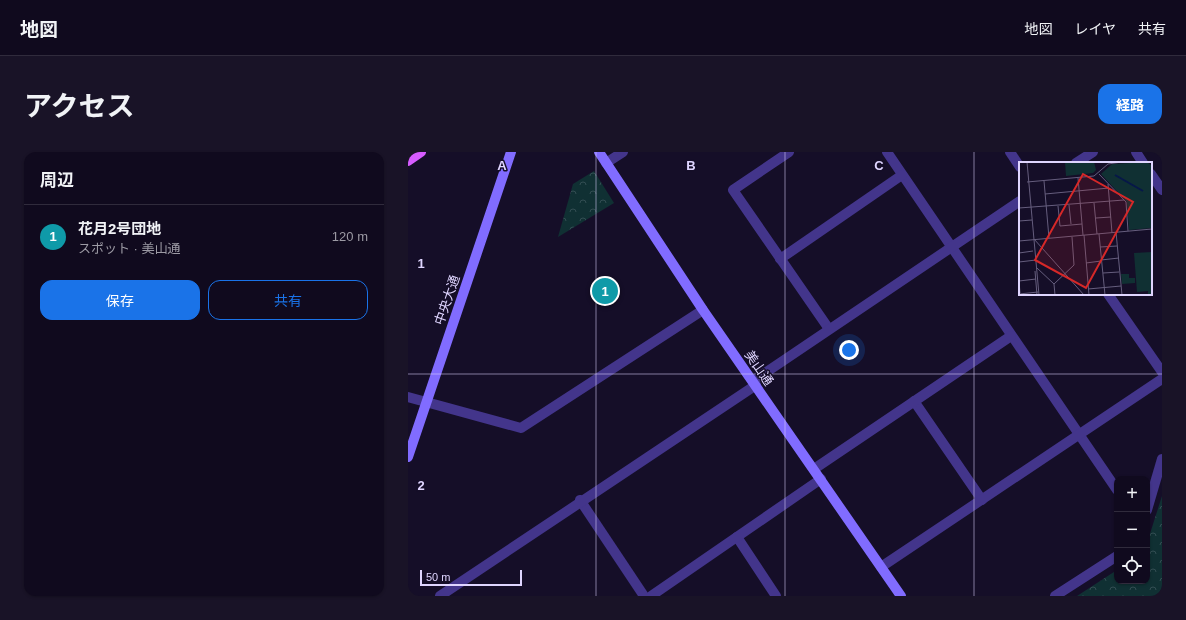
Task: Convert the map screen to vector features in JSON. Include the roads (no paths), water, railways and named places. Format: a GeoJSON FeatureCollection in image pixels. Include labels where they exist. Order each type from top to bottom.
{"type":"FeatureCollection","features":[{"type":"Feature","properties":{"kind":"street","name":"中央大通"},"geometry":{"type":"LineString","coordinates":[[408,457],[511,152]]}},
{"type":"Feature","properties":{"kind":"street","name":"美山通"},"geometry":{"type":"LineString","coordinates":[[599,152],[704,310],[881,567],[896,594]]}},
{"type":"Feature","properties":{"kind":"street"},"geometry":{"type":"LineString","coordinates":[[606,163],[622,152]]}},
{"type":"Feature","properties":{"kind":"street"},"geometry":{"type":"LineString","coordinates":[[789,152],[733,190],[829,329]]}},
{"type":"Feature","properties":{"kind":"street"},"geometry":{"type":"LineString","coordinates":[[887,152],[1114,486]]}},
{"type":"Feature","properties":{"kind":"street"},"geometry":{"type":"LineString","coordinates":[[1010,152],[1019,166]]}},
{"type":"Feature","properties":{"kind":"street"},"geometry":{"type":"LineString","coordinates":[[1078,162],[1093,152]]}},
{"type":"Feature","properties":{"kind":"street"},"geometry":{"type":"LineString","coordinates":[[1136,152],[1142,162]]}},
{"type":"Feature","properties":{"kind":"street"},"geometry":{"type":"LineString","coordinates":[[780,259],[902,174]]}},
{"type":"Feature","properties":{"kind":"street"},"geometry":{"type":"LineString","coordinates":[[1152,175],[1162,190]]}},
{"type":"Feature","properties":{"kind":"street"},"geometry":{"type":"LineString","coordinates":[[440,596],[754,383],[829,329],[1019,202]]}},
{"type":"Feature","properties":{"kind":"street"},"geometry":{"type":"LineString","coordinates":[[1109,295],[1162,372]]}},
{"type":"Feature","properties":{"kind":"street"},"geometry":{"type":"LineString","coordinates":[[408,397],[521,428],[704,310]]}},
{"type":"Feature","properties":{"kind":"street"},"geometry":{"type":"LineString","coordinates":[[814,469],[1011,336]]}},
{"type":"Feature","properties":{"kind":"street"},"geometry":{"type":"LineString","coordinates":[[881,567],[1079,436],[1162,379]]}},
{"type":"Feature","properties":{"kind":"street"},"geometry":{"type":"LineString","coordinates":[[914,401],[982,500]]}},
{"type":"Feature","properties":{"kind":"street"},"geometry":{"type":"LineString","coordinates":[[1150,500],[1162,459]]}},
{"type":"Feature","properties":{"kind":"street"},"geometry":{"type":"LineString","coordinates":[[656,594],[821,479]]}},
{"type":"Feature","properties":{"kind":"street"},"geometry":{"type":"LineString","coordinates":[[580,500],[644,596]]}},
{"type":"Feature","properties":{"kind":"street"},"geometry":{"type":"LineString","coordinates":[[737,537],[776,596]]}},
{"type":"Feature","properties":{"kind":"street"},"geometry":{"type":"LineString","coordinates":[[1056,596],[1114,558]]}},
{"type":"Feature","properties":{"kind":"place","name":"花月2号団地"},"geometry":{"type":"Point","coordinates":[605,291]}}]}
